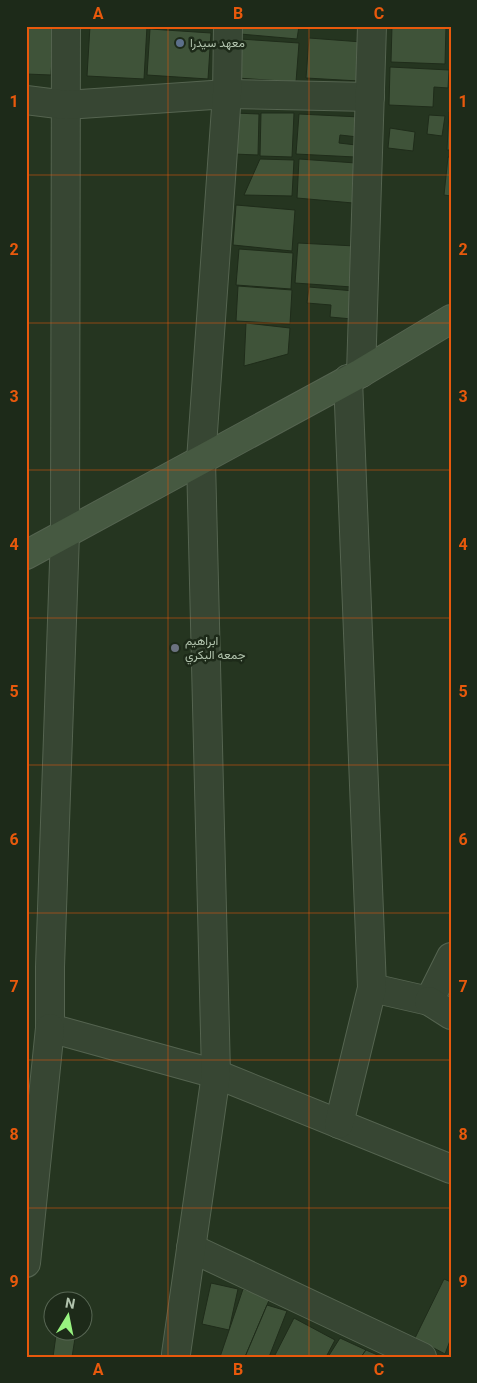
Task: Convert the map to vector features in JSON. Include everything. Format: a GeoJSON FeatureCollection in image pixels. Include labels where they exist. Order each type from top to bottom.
{"type":"FeatureCollection","features":[{"type":"Feature","properties":{"kind":"street"},"geometry":{"type":"LineString","coordinates":[[26,1263],[31,1158],[50,1028],[38,969],[65,534],[66,26]]}},
{"type":"Feature","properties":{"kind":"street"},"geometry":{"type":"LineString","coordinates":[[176,1354],[216,1074],[201,460],[227,94],[228,26]]}},
{"type":"Feature","properties":{"kind":"street"},"geometry":{"type":"LineString","coordinates":[[339,1124],[372,988],[355,376],[372,26]]}},
{"type":"Feature","properties":{"kind":"street"},"geometry":{"type":"LineString","coordinates":[[26,100],[66,105],[227,94],[370,97]]}},
{"type":"Feature","properties":{"kind":"street"},"geometry":{"type":"LineString","coordinates":[[26,555],[355,376],[451,320]]}},
{"type":"Feature","properties":{"kind":"street"},"geometry":{"type":"LineString","coordinates":[[372,988],[440,1008],[451,956]]}},
{"type":"Feature","properties":{"kind":"street"},"geometry":{"type":"LineString","coordinates":[[50,1028],[216,1074],[451,1169]]}},
{"type":"Feature","properties":{"kind":"street"},"geometry":{"type":"LineString","coordinates":[[191,1248],[422,1357]]}},
{"type":"Feature","properties":{"kind":"building"},"geometry":{"type":"Polygon","coordinates":[[[26,26],[54,26],[51,75],[26,74],[26,26]]]}},
{"type":"Feature","properties":{"kind":"building"},"geometry":{"type":"Polygon","coordinates":[[[90,26],[147,26],[144,79],[87,76],[90,26]]]}},
{"type":"Feature","properties":{"kind":"building"},"geometry":{"type":"Polygon","coordinates":[[[240,26],[299,26],[297,39],[240,34],[240,26]]]}},
{"type":"Feature","properties":{"kind":"building"},"geometry":{"type":"Polygon","coordinates":[[[315,26],[361,26],[361,28],[315,26]]]}},
{"type":"Feature","properties":{"kind":"building"},"geometry":{"type":"Polygon","coordinates":[[[392,26],[446,26],[445,64],[391,62],[392,26]]]}},
{"type":"Feature","properties":{"kind":"building"},"geometry":{"type":"Polygon","coordinates":[[[150,29],[211,33],[208,79],[147,75],[150,29]]]}},
{"type":"Feature","properties":{"kind":"building"},"geometry":{"type":"Polygon","coordinates":[[[309,38],[362,42],[359,81],[306,78],[309,38]]]}},
{"type":"Feature","properties":{"kind":"building"},"geometry":{"type":"Polygon","coordinates":[[[240,39],[299,43],[296,82],[237,78],[240,39]]]}},
{"type":"Feature","properties":{"kind":"building"},"geometry":{"type":"Polygon","coordinates":[[[390,67],[449,70],[448,88],[434,87],[433,107],[389,105],[390,67]]]}},
{"type":"Feature","properties":{"kind":"building"},"geometry":{"type":"Polygon","coordinates":[[[449,112],[451,112],[451,150],[447,150],[449,112]]]}},
{"type":"Feature","properties":{"kind":"building"},"geometry":{"type":"Polygon","coordinates":[[[234,113],[259,114],[258,155],[233,154],[234,113]]]}},
{"type":"Feature","properties":{"kind":"building"},"geometry":{"type":"Polygon","coordinates":[[[261,113],[294,113],[292,157],[260,156],[261,113]]]}},
{"type":"Feature","properties":{"kind":"building"},"geometry":{"type":"Polygon","coordinates":[[[299,114],[360,117],[358,137],[340,135],[339,143],[356,145],[355,157],[296,154],[299,114]]]}},
{"type":"Feature","properties":{"kind":"building"},"geometry":{"type":"Polygon","coordinates":[[[429,115],[445,116],[442,136],[427,134],[429,115]]]}},
{"type":"Feature","properties":{"kind":"building"},"geometry":{"type":"Polygon","coordinates":[[[390,128],[415,132],[413,151],[388,148],[390,128]]]}},
{"type":"Feature","properties":{"kind":"building"},"geometry":{"type":"Polygon","coordinates":[[[448,157],[451,157],[451,196],[444,195],[448,157]]]}},
{"type":"Feature","properties":{"kind":"building"},"geometry":{"type":"Polygon","coordinates":[[[260,159],[294,160],[292,196],[244,195],[260,159]]]}},
{"type":"Feature","properties":{"kind":"building"},"geometry":{"type":"Polygon","coordinates":[[[299,159],[356,163],[353,203],[297,198],[299,159]]]}},
{"type":"Feature","properties":{"kind":"building"},"geometry":{"type":"Polygon","coordinates":[[[236,205],[295,210],[292,251],[233,245],[236,205]]]}},
{"type":"Feature","properties":{"kind":"building"},"geometry":{"type":"Polygon","coordinates":[[[298,243],[355,246],[352,287],[295,283],[298,243]]]}},
{"type":"Feature","properties":{"kind":"building"},"geometry":{"type":"Polygon","coordinates":[[[239,249],[293,253],[291,289],[236,285],[239,249]]]}},
{"type":"Feature","properties":{"kind":"building"},"geometry":{"type":"Polygon","coordinates":[[[238,286],[292,290],[290,324],[236,321],[238,286]]]}},
{"type":"Feature","properties":{"kind":"building"},"geometry":{"type":"Polygon","coordinates":[[[309,287],[354,291],[352,319],[330,317],[331,305],[307,303],[309,287]]]}},
{"type":"Feature","properties":{"kind":"building"},"geometry":{"type":"Polygon","coordinates":[[[246,323],[290,328],[288,354],[244,366],[246,323]]]}},
{"type":"Feature","properties":{"kind":"building"},"geometry":{"type":"Polygon","coordinates":[[[444,1279],[451,1282],[451,1338],[445,1354],[415,1338],[444,1279]]]}},
{"type":"Feature","properties":{"kind":"building"},"geometry":{"type":"Polygon","coordinates":[[[211,1283],[238,1289],[229,1330],[202,1324],[211,1283]]]}},
{"type":"Feature","properties":{"kind":"building"},"geometry":{"type":"Polygon","coordinates":[[[243,1289],[270,1298],[245,1357],[220,1357],[243,1289]]]}},
{"type":"Feature","properties":{"kind":"building"},"geometry":{"type":"Polygon","coordinates":[[[267,1305],[287,1311],[269,1357],[245,1357],[267,1305]]]}},
{"type":"Feature","properties":{"kind":"building"},"geometry":{"type":"Polygon","coordinates":[[[294,1318],[335,1340],[326,1357],[274,1357],[294,1318]]]}},
{"type":"Feature","properties":{"kind":"building"},"geometry":{"type":"Polygon","coordinates":[[[340,1338],[366,1350],[361,1357],[328,1357],[340,1338]]]}},
{"type":"Feature","properties":{"kind":"building"},"geometry":{"type":"Polygon","coordinates":[[[55,1340],[75,1340],[72,1357],[53,1357],[55,1340]]]}},
{"type":"Feature","properties":{"kind":"building"},"geometry":{"type":"Polygon","coordinates":[[[366,1350],[382,1357],[361,1357],[366,1350]]]}},
{"type":"Feature","properties":{"kind":"place","name":"معهد سيدرا"},"geometry":{"type":"Point","coordinates":[180,43]}},
{"type":"Feature","properties":{"kind":"place","name":"ابراهيم جمعه البكري"},"geometry":{"type":"Point","coordinates":[175,648]}}]}
